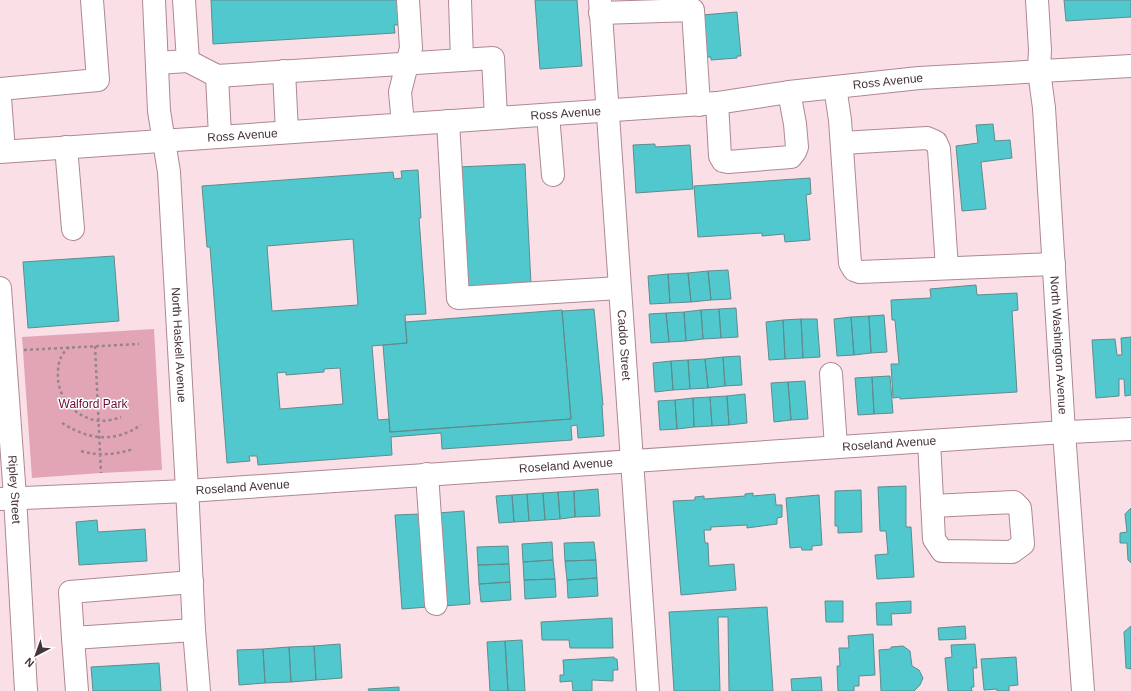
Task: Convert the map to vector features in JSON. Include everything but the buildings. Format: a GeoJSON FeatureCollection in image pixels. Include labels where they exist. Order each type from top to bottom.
{"type":"FeatureCollection","features":[{"type":"Feature","properties":{"kind":"street"},"geometry":{"type":"LineString","coordinates":[[0,89],[98,80],[92,0]]}},
{"type":"Feature","properties":{"kind":"street","name":"North Haskell Avenue"},"geometry":{"type":"LineString","coordinates":[[154,0],[159,111],[169,172],[194,630],[199,691]]}},
{"type":"Feature","properties":{"kind":"street"},"geometry":{"type":"LineString","coordinates":[[184,0],[188,61]]}},
{"type":"Feature","properties":{"kind":"street"},"geometry":{"type":"LineString","coordinates":[[403,124],[400,92],[411,48],[408,0]]}},
{"type":"Feature","properties":{"kind":"street"},"geometry":{"type":"LineString","coordinates":[[460,0],[462,60]]}},
{"type":"Feature","properties":{"kind":"street","name":"North Washington Avenue"},"geometry":{"type":"LineString","coordinates":[[1037,0],[1040,50],[1039,71],[1044,108],[1064,432],[1083,691]]}},
{"type":"Feature","properties":{"kind":"street"},"geometry":{"type":"LineString","coordinates":[[600,7],[693,10],[708,104],[720,156],[723,161],[728,162],[791,156],[795,152],[797,147],[795,124],[789,92]]}},
{"type":"Feature","properties":{"kind":"street","name":"Caddo Street"},"geometry":{"type":"LineString","coordinates":[[600,7],[648,691]]}},
{"type":"Feature","properties":{"kind":"street"},"geometry":{"type":"LineString","coordinates":[[157,63],[188,61],[217,76],[493,58],[496,118]]}},
{"type":"Feature","properties":{"kind":"street","name":"Ross Avenue"},"geometry":{"type":"LineString","coordinates":[[2,151],[708,104],[789,92],[919,78],[1131,66]]}},
{"type":"Feature","properties":{"kind":"street"},"geometry":{"type":"LineString","coordinates":[[284,72],[287,132]]}},
{"type":"Feature","properties":{"kind":"street"},"geometry":{"type":"LineString","coordinates":[[217,76],[220,136]]}},
{"type":"Feature","properties":{"kind":"street"},"geometry":{"type":"LineString","coordinates":[[835,87],[842,143],[850,263],[854,270],[860,272],[1054,264]]}},
{"type":"Feature","properties":{"kind":"street"},"geometry":{"type":"LineString","coordinates":[[0,98],[2,151]]}},
{"type":"Feature","properties":{"kind":"street"},"geometry":{"type":"LineString","coordinates":[[548,115],[553,175]]}},
{"type":"Feature","properties":{"kind":"street"},"geometry":{"type":"LineString","coordinates":[[448,121],[458,298],[620,288]]}},
{"type":"Feature","properties":{"kind":"street"},"geometry":{"type":"LineString","coordinates":[[842,143],[927,138],[936,142],[939,149],[947,268]]}},
{"type":"Feature","properties":{"kind":"street"},"geometry":{"type":"LineString","coordinates":[[66,147],[73,229]]}},
{"type":"Feature","properties":{"kind":"street","name":"Ripley Street"},"geometry":{"type":"LineString","coordinates":[[0,288],[8,498],[26,691]]}},
{"type":"Feature","properties":{"kind":"street"},"geometry":{"type":"LineString","coordinates":[[831,374],[836,447]]}},
{"type":"Feature","properties":{"kind":"street","name":"Roseland Avenue"},"geometry":{"type":"LineString","coordinates":[[8,498],[187,491],[1064,432],[1131,429]]}},
{"type":"Feature","properties":{"kind":"street"},"geometry":{"type":"LineString","coordinates":[[929,441],[932,506]]}},
{"type":"Feature","properties":{"kind":"street"},"geometry":{"type":"LineString","coordinates":[[427,474],[436,604]]}},
{"type":"Feature","properties":{"kind":"street"},"geometry":{"type":"LineString","coordinates":[[77,691],[72,638],[70,592],[192,582]]}},
{"type":"Feature","properties":{"kind":"street"},"geometry":{"type":"LineString","coordinates":[[72,638],[194,630]]}},
{"type":"Feature","properties":{"kind":"path"},"geometry":{"type":"LineString","coordinates":[[23,350],[138,344]]}},
{"type":"Feature","properties":{"kind":"path"},"geometry":{"type":"LineString","coordinates":[[95,346],[101,473]]}},
{"type":"Feature","properties":{"kind":"path"},"geometry":{"type":"LineString","coordinates":[[69,347],[61,356],[58,364],[57,378],[60,390],[69,406],[76,412],[89,419],[98,421],[106,421],[122,417]]}},
{"type":"Feature","properties":{"kind":"path"},"geometry":{"type":"LineString","coordinates":[[62,423],[80,433],[99,437],[114,437],[129,432],[140,425]]}},
{"type":"Feature","properties":{"kind":"path"},"geometry":{"type":"LineString","coordinates":[[81,451],[100,454],[120,453],[133,449]]}},
{"type":"Feature","properties":{"kind":"green space","name":"Walford Park"},"geometry":{"type":"Polygon","coordinates":[[[154,329],[162,470],[32,478],[22,337],[154,329]]]}}]}
